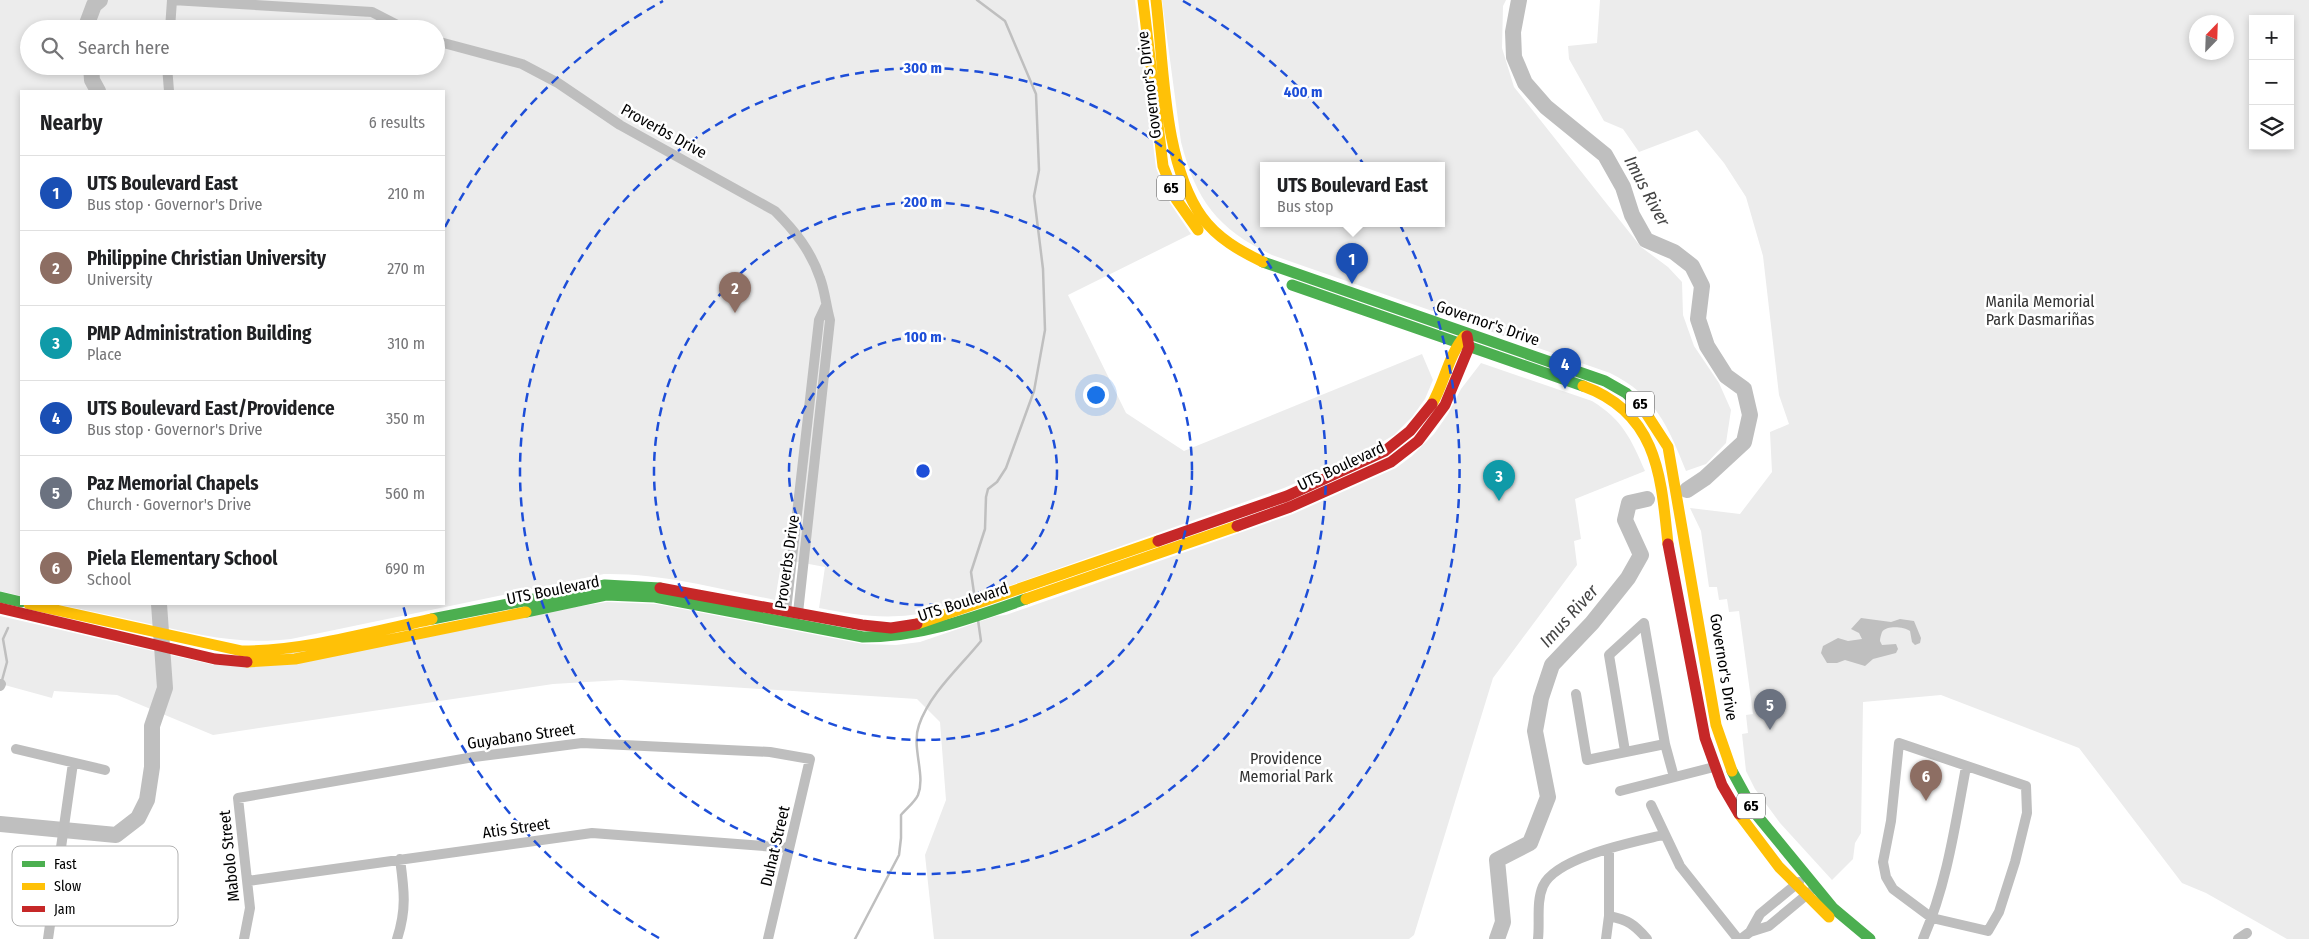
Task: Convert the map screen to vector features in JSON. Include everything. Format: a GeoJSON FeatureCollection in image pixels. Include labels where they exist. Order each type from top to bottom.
{"type":"FeatureCollection","features":[{"type":"Feature","properties":{"kind":"main road","name":"Governor's Drive"},"geometry":{"type":"LineString","coordinates":[[1143,0],[1163,166],[1184,213],[1216,248]]}},
{"type":"Feature","properties":{"kind":"main road","name":"Governor's Drive"},"geometry":{"type":"LineString","coordinates":[[1156,0],[1176,162],[1188,194],[1206,222],[1223,240],[1261,262],[1605,381],[1633,397],[1660,429],[1668,447],[1674,473],[1678,510],[1687,550],[1716,725],[1726,760],[1755,813],[1833,908],[1870,939]]}},
{"type":"Feature","properties":{"kind":"main road","name":"Governor's Drive"},"geometry":{"type":"LineString","coordinates":[[1280,281],[1599,392],[1610,399],[1638,426],[1651,446],[1660,475],[1670,552],[1702,731],[1714,766],[1737,810],[1756,837],[1806,895],[1854,939]]}},
{"type":"Feature","properties":{"kind":"main road","name":"UTS Boulevard"},"geometry":{"type":"LineString","coordinates":[[33,605],[242,651],[267,651],[606,585],[657,587],[792,616],[863,637],[891,638],[918,634],[992,604],[1290,507],[1391,462],[1418,441],[1437,418],[1452,392],[1467,333]]}},
{"type":"Feature","properties":{"kind":"main road","name":"UTS Boulevard"},"geometry":{"type":"LineString","coordinates":[[0,608],[176,650],[243,663],[269,663],[606,595],[655,598],[792,616]]}},
{"type":"Feature","properties":{"kind":"main road"},"geometry":{"type":"LineString","coordinates":[[0,597],[20,602]]}},
{"type":"Feature","properties":{"kind":"street"},"geometry":{"type":"LineString","coordinates":[[171,20],[172,0],[372,12],[388,20]]}},
{"type":"Feature","properties":{"kind":"street","name":"Proverbs Drive"},"geometry":{"type":"LineString","coordinates":[[445,43],[522,64],[558,83],[620,125],[775,211],[795,231],[810,254],[821,280],[826,305],[819,320],[792,616]]}},
{"type":"Feature","properties":{"kind":"street"},"geometry":{"type":"LineString","coordinates":[[168,75],[168,90]]}},
{"type":"Feature","properties":{"kind":"street"},"geometry":{"type":"LineString","coordinates":[[1625,751],[1609,655],[1644,623],[1665,744],[1674,778]]}},
{"type":"Feature","properties":{"kind":"street"},"geometry":{"type":"LineString","coordinates":[[1576,694],[1587,760],[1665,744]]}},
{"type":"Feature","properties":{"kind":"street","name":"Guyabano Street"},"geometry":{"type":"LineString","coordinates":[[238,798],[474,757],[582,742],[770,752],[810,759]]}},
{"type":"Feature","properties":{"kind":"street"},"geometry":{"type":"LineString","coordinates":[[1899,743],[1966,767],[2026,786],[2027,813],[1999,912],[1988,931],[1932,918],[1893,889],[1886,877],[1882,862],[1891,821],[1899,743]]}},
{"type":"Feature","properties":{"kind":"street"},"geometry":{"type":"LineString","coordinates":[[16,749],[105,770]]}},
{"type":"Feature","properties":{"kind":"street","name":"Duhat Street"},"geometry":{"type":"LineString","coordinates":[[768,939],[810,759]]}},
{"type":"Feature","properties":{"kind":"street"},"geometry":{"type":"LineString","coordinates":[[61,846],[73,763]]}},
{"type":"Feature","properties":{"kind":"street"},"geometry":{"type":"LineString","coordinates":[[1620,791],[1714,766]]}},
{"type":"Feature","properties":{"kind":"street"},"geometry":{"type":"LineString","coordinates":[[1923,939],[1947,872],[1966,767]]}},
{"type":"Feature","properties":{"kind":"street","name":"Mabolo Street"},"geometry":{"type":"LineString","coordinates":[[238,798],[250,908],[244,939]]}},
{"type":"Feature","properties":{"kind":"street"},"geometry":{"type":"LineString","coordinates":[[1651,805],[1663,835],[1680,866],[1739,939],[1750,932],[1769,926],[1816,887]]}},
{"type":"Feature","properties":{"kind":"street","name":"Atis Street"},"geometry":{"type":"LineString","coordinates":[[248,881],[592,833],[789,848]]}},
{"type":"Feature","properties":{"kind":"street"},"geometry":{"type":"LineString","coordinates":[[1538,939],[1540,898],[1546,881],[1563,866],[1609,849],[1663,835]]}},
{"type":"Feature","properties":{"kind":"street"},"geometry":{"type":"LineString","coordinates":[[1606,939],[1609,916],[1609,849]]}},
{"type":"Feature","properties":{"kind":"street"},"geometry":{"type":"LineString","coordinates":[[397,939],[403,922],[405,900],[400,859]]}},
{"type":"Feature","properties":{"kind":"street"},"geometry":{"type":"LineString","coordinates":[[1750,932],[1760,914],[1807,875]]}},
{"type":"Feature","properties":{"kind":"street"},"geometry":{"type":"LineString","coordinates":[[1609,916],[1623,919],[1636,926],[1647,939]]}},
{"type":"Feature","properties":{"kind":"street"},"geometry":{"type":"LineString","coordinates":[[48,939],[50,926]]}},
{"type":"Feature","properties":{"kind":"street"},"geometry":{"type":"LineString","coordinates":[[2238,939],[2247,933]]}},
{"type":"Feature","properties":{"kind":"green space"},"geometry":{"type":"Polygon","coordinates":[[[0,0],[1135,0],[1156,168],[1170,203],[1191,234],[1068,295],[1126,413],[1184,451],[1422,354],[1433,380],[1425,399],[1412,417],[1394,435],[1360,455],[1284,488],[998,590],[987,591],[948,606],[916,614],[876,616],[819,608],[825,567],[782,559],[775,600],[669,579],[626,574],[604,574],[291,639],[272,641],[237,640],[186,632],[61,605],[445,605],[445,90],[20,90],[20,596],[0,591],[0,0]]]}},
{"type":"Feature","properties":{"kind":"green space"},"geometry":{"type":"Polygon","coordinates":[[[1162,0],[1506,0],[1503,6],[1502,48],[1514,87],[1641,247],[1668,267],[1682,282],[1683,315],[1694,346],[1719,383],[1731,410],[1726,443],[1706,464],[1686,471],[1673,440],[1658,413],[1638,391],[1625,382],[1610,373],[1272,255],[1237,235],[1223,223],[1202,196],[1187,162],[1181,142],[1162,0]]]}},
{"type":"Feature","properties":{"kind":"green space","name":"Manila Memorial Park Dasmariñas"},"geometry":{"type":"Polygon","coordinates":[[[1600,0],[2309,0],[2309,939],[2287,939],[2206,893],[2182,883],[2079,748],[1941,695],[1863,702],[1861,833],[1855,843],[1853,859],[1832,880],[1780,823],[1755,789],[1746,771],[1742,734],[1748,733],[1746,715],[1753,714],[1739,611],[1729,612],[1727,599],[1719,600],[1717,587],[1709,587],[1701,531],[1690,508],[1740,514],[1772,472],[1770,432],[1789,424],[1779,395],[1763,256],[1746,197],[1724,163],[1697,130],[1639,152],[1623,129],[1604,121],[1569,59],[1568,46],[1597,43],[1600,0]]]}},
{"type":"Feature","properties":{"kind":"green space","name":"Providence Memorial Park"},"geometry":{"type":"Polygon","coordinates":[[[1481,363],[1592,401],[1603,408],[1625,431],[1645,471],[1575,499],[1581,539],[1574,541],[1577,565],[1493,678],[1414,935],[1409,939],[934,939],[925,855],[946,800],[940,722],[917,699],[621,680],[553,684],[213,735],[117,695],[54,691],[52,698],[1,684],[0,686],[0,616],[214,665],[607,602],[656,604],[863,644],[896,645],[920,642],[996,616],[1006,615],[1293,514],[1396,468],[1412,456],[1434,434],[1448,414],[1461,389],[1481,363]]]}},
{"type":"Feature","properties":{"kind":"shaded area"},"geometry":{"type":"Polygon","coordinates":[[[1861,618],[1891,622],[1900,619],[1914,621],[1921,638],[1920,643],[1915,645],[1912,642],[1910,631],[1896,627],[1888,628],[1882,632],[1880,641],[1882,645],[1896,644],[1898,649],[1896,653],[1873,659],[1865,666],[1845,660],[1837,663],[1827,663],[1821,653],[1823,646],[1838,638],[1848,641],[1862,639],[1859,633],[1851,629],[1861,618]]]}},
{"type":"Feature","properties":{"kind":"waterway"},"geometry":{"type":"LineString","coordinates":[[88,20],[94,5],[100,0]]}},
{"type":"Feature","properties":{"kind":"waterway"},"geometry":{"type":"LineString","coordinates":[[975,600],[971,572],[985,529],[988,489],[997,482],[1006,468],[1034,391],[1045,330],[1043,269],[1034,196],[1039,170],[1036,94],[1005,21],[977,0]]}},
{"type":"Feature","properties":{"kind":"waterway","name":"Imus River"},"geometry":{"type":"LineString","coordinates":[[1519,0],[1513,32],[1514,57],[1525,83],[1546,107],[1605,155],[1623,187],[1632,215],[1646,240],[1674,252],[1692,266],[1702,286],[1698,319],[1707,346],[1726,376],[1744,389],[1750,415],[1744,442],[1705,478],[1687,490]]}},
{"type":"Feature","properties":{"kind":"waterway"},"geometry":{"type":"LineString","coordinates":[[92,75],[97,90]]}},
{"type":"Feature","properties":{"kind":"waterway","name":"Imus River"},"geometry":{"type":"LineString","coordinates":[[1497,939],[1503,922],[1497,860],[1530,843],[1548,797],[1535,731],[1541,698],[1552,665],[1592,623],[1628,578],[1641,555],[1625,520],[1629,503],[1647,499]]}},
{"type":"Feature","properties":{"kind":"waterway"},"geometry":{"type":"LineString","coordinates":[[0,824],[116,835],[138,818],[147,800],[152,767],[152,726],[165,688],[159,605]]}},
{"type":"Feature","properties":{"kind":"waterway"},"geometry":{"type":"LineString","coordinates":[[855,939],[899,855],[901,815],[918,795],[920,787],[917,742],[919,725],[930,702],[938,691],[981,641],[978,620]]}},
{"type":"Feature","properties":{"kind":"waterway"},"geometry":{"type":"LineString","coordinates":[[1,684],[7,662],[3,639],[8,628]]}},
{"type":"Feature","properties":{"kind":"traffic: fast"},"geometry":{"type":"LineString","coordinates":[[1263,262],[1605,381],[1626,393],[1644,410]]}},
{"type":"Feature","properties":{"kind":"traffic: fast"},"geometry":{"type":"LineString","coordinates":[[1292,285],[1583,386]]}},
{"type":"Feature","properties":{"kind":"traffic: fast"},"geometry":{"type":"LineString","coordinates":[[432,619],[605,585],[660,588]]}},
{"type":"Feature","properties":{"kind":"traffic: fast"},"geometry":{"type":"LineString","coordinates":[[526,612],[606,595],[655,597],[863,637],[905,634],[926,630],[1026,599]]}},
{"type":"Feature","properties":{"kind":"traffic: fast"},"geometry":{"type":"LineString","coordinates":[[0,597],[20,602]]}},
{"type":"Feature","properties":{"kind":"traffic: fast"},"geometry":{"type":"LineString","coordinates":[[1732,771],[1755,813],[1833,908],[1870,939]]}},
{"type":"Feature","properties":{"kind":"traffic: slow"},"geometry":{"type":"LineString","coordinates":[[1143,0],[1163,166],[1176,199],[1198,230]]}},
{"type":"Feature","properties":{"kind":"traffic: slow"},"geometry":{"type":"LineString","coordinates":[[1156,0],[1167,113],[1179,169],[1189,195],[1208,225],[1222,238],[1263,262]]}},
{"type":"Feature","properties":{"kind":"traffic: slow"},"geometry":{"type":"LineString","coordinates":[[1432,404],[1454,352],[1465,336]]}},
{"type":"Feature","properties":{"kind":"traffic: slow"},"geometry":{"type":"LineString","coordinates":[[1583,386],[1608,398],[1627,413],[1641,430],[1651,450],[1658,472],[1668,544]]}},
{"type":"Feature","properties":{"kind":"traffic: slow"},"geometry":{"type":"LineString","coordinates":[[1644,410],[1668,447],[1716,725],[1732,771]]}},
{"type":"Feature","properties":{"kind":"traffic: slow"},"geometry":{"type":"LineString","coordinates":[[1026,599],[1237,526]]}},
{"type":"Feature","properties":{"kind":"traffic: slow"},"geometry":{"type":"LineString","coordinates":[[917,624],[1158,541]]}},
{"type":"Feature","properties":{"kind":"traffic: slow"},"geometry":{"type":"LineString","coordinates":[[34,605],[242,651],[289,648],[313,644],[432,619]]}},
{"type":"Feature","properties":{"kind":"traffic: slow"},"geometry":{"type":"LineString","coordinates":[[247,662],[295,659],[526,612]]}},
{"type":"Feature","properties":{"kind":"traffic: slow"},"geometry":{"type":"LineString","coordinates":[[1739,814],[1779,867],[1829,917]]}},
{"type":"Feature","properties":{"kind":"traffic: jam"},"geometry":{"type":"LineString","coordinates":[[1237,526],[1290,507],[1391,462],[1418,441],[1445,405],[1469,347],[1467,336]]}},
{"type":"Feature","properties":{"kind":"traffic: jam"},"geometry":{"type":"LineString","coordinates":[[1158,541],[1287,496],[1385,451],[1410,431],[1432,404]]}},
{"type":"Feature","properties":{"kind":"traffic: jam"},"geometry":{"type":"LineString","coordinates":[[1668,544],[1705,738],[1722,785],[1739,814]]}},
{"type":"Feature","properties":{"kind":"traffic: jam"},"geometry":{"type":"LineString","coordinates":[[660,588],[862,625],[891,628],[917,624]]}},
{"type":"Feature","properties":{"kind":"traffic: jam"},"geometry":{"type":"LineString","coordinates":[[0,608],[215,659],[247,662]]}},
{"type":"Feature","properties":{"kind":"place","name":"UTS Boulevard East"},"geometry":{"type":"Point","coordinates":[1352,284]}},
{"type":"Feature","properties":{"kind":"place","name":"Philippine Christian University"},"geometry":{"type":"Point","coordinates":[735,313]}},
{"type":"Feature","properties":{"kind":"place","name":"UTS Boulevard East/Providence"},"geometry":{"type":"Point","coordinates":[1565,389]}},
{"type":"Feature","properties":{"kind":"place","name":"PMP Administration Building"},"geometry":{"type":"Point","coordinates":[1499,501]}},
{"type":"Feature","properties":{"kind":"place","name":"Paz Memorial Chapels"},"geometry":{"type":"Point","coordinates":[1770,730]}},
{"type":"Feature","properties":{"kind":"place","name":"Piela Elementary School"},"geometry":{"type":"Point","coordinates":[1926,801]}}]}
